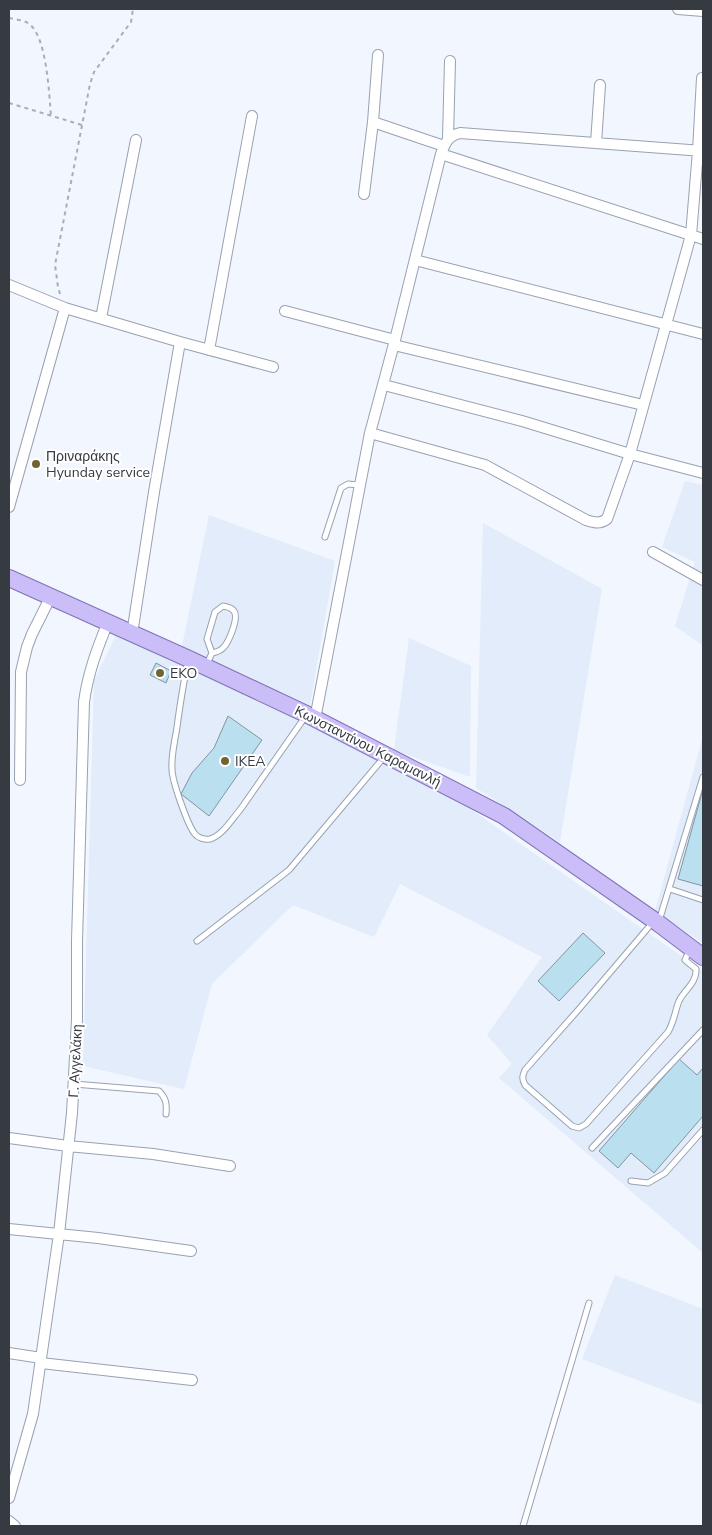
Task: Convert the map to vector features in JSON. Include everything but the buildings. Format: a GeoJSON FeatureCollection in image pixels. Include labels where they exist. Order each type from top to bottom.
{"type":"FeatureCollection","features":[{"type":"Feature","properties":{"kind":"main road","name":"Κωνσταντίνου Καραμανλή"},"geometry":{"type":"LineString","coordinates":[[9,578],[189,659],[209,660],[310,717],[504,816],[656,922],[697,953]]}},
{"type":"Feature","properties":{"kind":"street"},"geometry":{"type":"LineString","coordinates":[[678,9],[703,11]]}},
{"type":"Feature","properties":{"kind":"street"},"geometry":{"type":"LineString","coordinates":[[364,194],[373,122],[378,55]]}},
{"type":"Feature","properties":{"kind":"street"},"geometry":{"type":"LineString","coordinates":[[310,717],[370,433],[444,146],[450,62]]}},
{"type":"Feature","properties":{"kind":"street"},"geometry":{"type":"LineString","coordinates":[[370,433],[485,465],[586,520],[602,522],[607,519],[630,454],[692,235],[701,151],[702,78]]}},
{"type":"Feature","properties":{"kind":"street"},"geometry":{"type":"LineString","coordinates":[[596,142],[600,85]]}},
{"type":"Feature","properties":{"kind":"street"},"geometry":{"type":"LineString","coordinates":[[210,350],[252,116]]}},
{"type":"Feature","properties":{"kind":"street"},"geometry":{"type":"LineString","coordinates":[[373,122],[703,239]]}},
{"type":"Feature","properties":{"kind":"street"},"geometry":{"type":"LineString","coordinates":[[444,146],[453,134],[460,133],[701,151]]}},
{"type":"Feature","properties":{"kind":"street"},"geometry":{"type":"LineString","coordinates":[[101,318],[136,140]]}},
{"type":"Feature","properties":{"kind":"street"},"geometry":{"type":"LineString","coordinates":[[415,260],[703,334]]}},
{"type":"Feature","properties":{"kind":"street"},"geometry":{"type":"LineString","coordinates":[[9,285],[65,308],[180,342],[273,366]]}},
{"type":"Feature","properties":{"kind":"street"},"geometry":{"type":"LineString","coordinates":[[9,508],[65,308]]}},
{"type":"Feature","properties":{"kind":"street"},"geometry":{"type":"LineString","coordinates":[[285,311],[395,342],[643,405]]}},
{"type":"Feature","properties":{"kind":"street"},"geometry":{"type":"LineString","coordinates":[[132,634],[180,342]]}},
{"type":"Feature","properties":{"kind":"street"},"geometry":{"type":"LineString","coordinates":[[384,384],[703,473]]}},
{"type":"Feature","properties":{"kind":"street"},"geometry":{"type":"LineString","coordinates":[[652,552],[703,580]]}},
{"type":"Feature","properties":{"kind":"street"},"geometry":{"type":"LineString","coordinates":[[20,780],[22,672],[32,634],[51,596]]}},
{"type":"Feature","properties":{"kind":"street","name":"Γ. Αγγελάκη"},"geometry":{"type":"LineString","coordinates":[[9,1498],[33,1414],[59,1234],[74,1084],[78,1019],[77,941],[84,702],[91,666],[108,622]]}},
{"type":"Feature","properties":{"kind":"street"},"geometry":{"type":"LineString","coordinates":[[9,1138],[152,1154],[230,1166]]}},
{"type":"Feature","properties":{"kind":"street"},"geometry":{"type":"LineString","coordinates":[[9,1229],[191,1251]]}},
{"type":"Feature","properties":{"kind":"street"},"geometry":{"type":"LineString","coordinates":[[9,1354],[41,1361],[192,1380]]}},
{"type":"Feature","properties":{"kind":"street"},"geometry":{"type":"LineString","coordinates":[[9,1521],[15,1526]]}},
{"type":"Feature","properties":{"kind":"lane"},"geometry":{"type":"LineString","coordinates":[[325,537],[340,488],[348,484],[359,486]]}},
{"type":"Feature","properties":{"kind":"lane"},"geometry":{"type":"LineString","coordinates":[[223,606],[231,608],[235,612],[236,617],[228,641],[209,660],[208,639],[215,612],[223,606]]}},
{"type":"Feature","properties":{"kind":"lane"},"geometry":{"type":"LineString","coordinates":[[189,659],[172,756],[172,770],[174,784],[191,826],[196,835],[201,838],[209,839],[218,834],[230,822],[310,717]]}},
{"type":"Feature","properties":{"kind":"lane"},"geometry":{"type":"LineString","coordinates":[[197,941],[290,870],[385,756]]}},
{"type":"Feature","properties":{"kind":"lane"},"geometry":{"type":"LineString","coordinates":[[697,953],[685,960],[696,969],[696,974],[680,1000],[668,1032],[586,1124],[579,1128],[572,1126],[525,1085],[522,1075],[528,1067],[656,922],[670,888],[703,777]]}},
{"type":"Feature","properties":{"kind":"lane"},"geometry":{"type":"LineString","coordinates":[[670,888],[703,900]]}},
{"type":"Feature","properties":{"kind":"lane"},"geometry":{"type":"LineString","coordinates":[[592,1148],[703,1030]]}},
{"type":"Feature","properties":{"kind":"lane"},"geometry":{"type":"LineString","coordinates":[[74,1084],[159,1091],[167,1102],[166,1114]]}},
{"type":"Feature","properties":{"kind":"lane"},"geometry":{"type":"LineString","coordinates":[[631,1181],[648,1183],[665,1173],[703,1130]]}},
{"type":"Feature","properties":{"kind":"lane"},"geometry":{"type":"LineString","coordinates":[[523,1526],[589,1303]]}},
{"type":"Feature","properties":{"kind":"path"},"geometry":{"type":"LineString","coordinates":[[65,308],[58,287],[55,265],[94,72],[132,22],[133,9]]}},
{"type":"Feature","properties":{"kind":"path"},"geometry":{"type":"LineString","coordinates":[[9,18],[28,23],[40,39],[47,66],[51,116]]}},
{"type":"Feature","properties":{"kind":"path"},"geometry":{"type":"LineString","coordinates":[[9,103],[82,125]]}},
{"type":"Feature","properties":{"kind":"shaded area"},"geometry":{"type":"Polygon","coordinates":[[[685,481],[703,485],[703,646],[675,626],[695,562],[662,547],[685,481]]]}},
{"type":"Feature","properties":{"kind":"shaded area"},"geometry":{"type":"Polygon","coordinates":[[[209,515],[335,561],[310,705],[182,646],[209,515]]]}},
{"type":"Feature","properties":{"kind":"shaded area"},"geometry":{"type":"Polygon","coordinates":[[[483,523],[602,589],[560,842],[476,788],[483,523]]]}},
{"type":"Feature","properties":{"kind":"shaded area"},"geometry":{"type":"Polygon","coordinates":[[[117,633],[446,792],[703,971],[703,1253],[499,1078],[512,1064],[487,1035],[542,957],[400,884],[374,937],[293,905],[212,984],[184,1089],[83,1066],[94,681],[117,633]]]}},
{"type":"Feature","properties":{"kind":"shaded area"},"geometry":{"type":"Polygon","coordinates":[[[409,638],[471,666],[470,777],[394,750],[409,638]]]}},
{"type":"Feature","properties":{"kind":"shaded area"},"geometry":{"type":"Polygon","coordinates":[[[703,736],[703,943],[655,911],[703,736]]]}},
{"type":"Feature","properties":{"kind":"shaded area"},"geometry":{"type":"Polygon","coordinates":[[[615,1275],[703,1309],[703,1405],[582,1359],[615,1275]]]}},
{"type":"Feature","properties":{"kind":"place","name":"Πριναράκης Hyunday service"},"geometry":{"type":"Point","coordinates":[36,464]}},
{"type":"Feature","properties":{"kind":"place","name":"EKO"},"geometry":{"type":"Point","coordinates":[160,673]}},
{"type":"Feature","properties":{"kind":"place","name":"IKEA"},"geometry":{"type":"Point","coordinates":[225,761]}}]}
